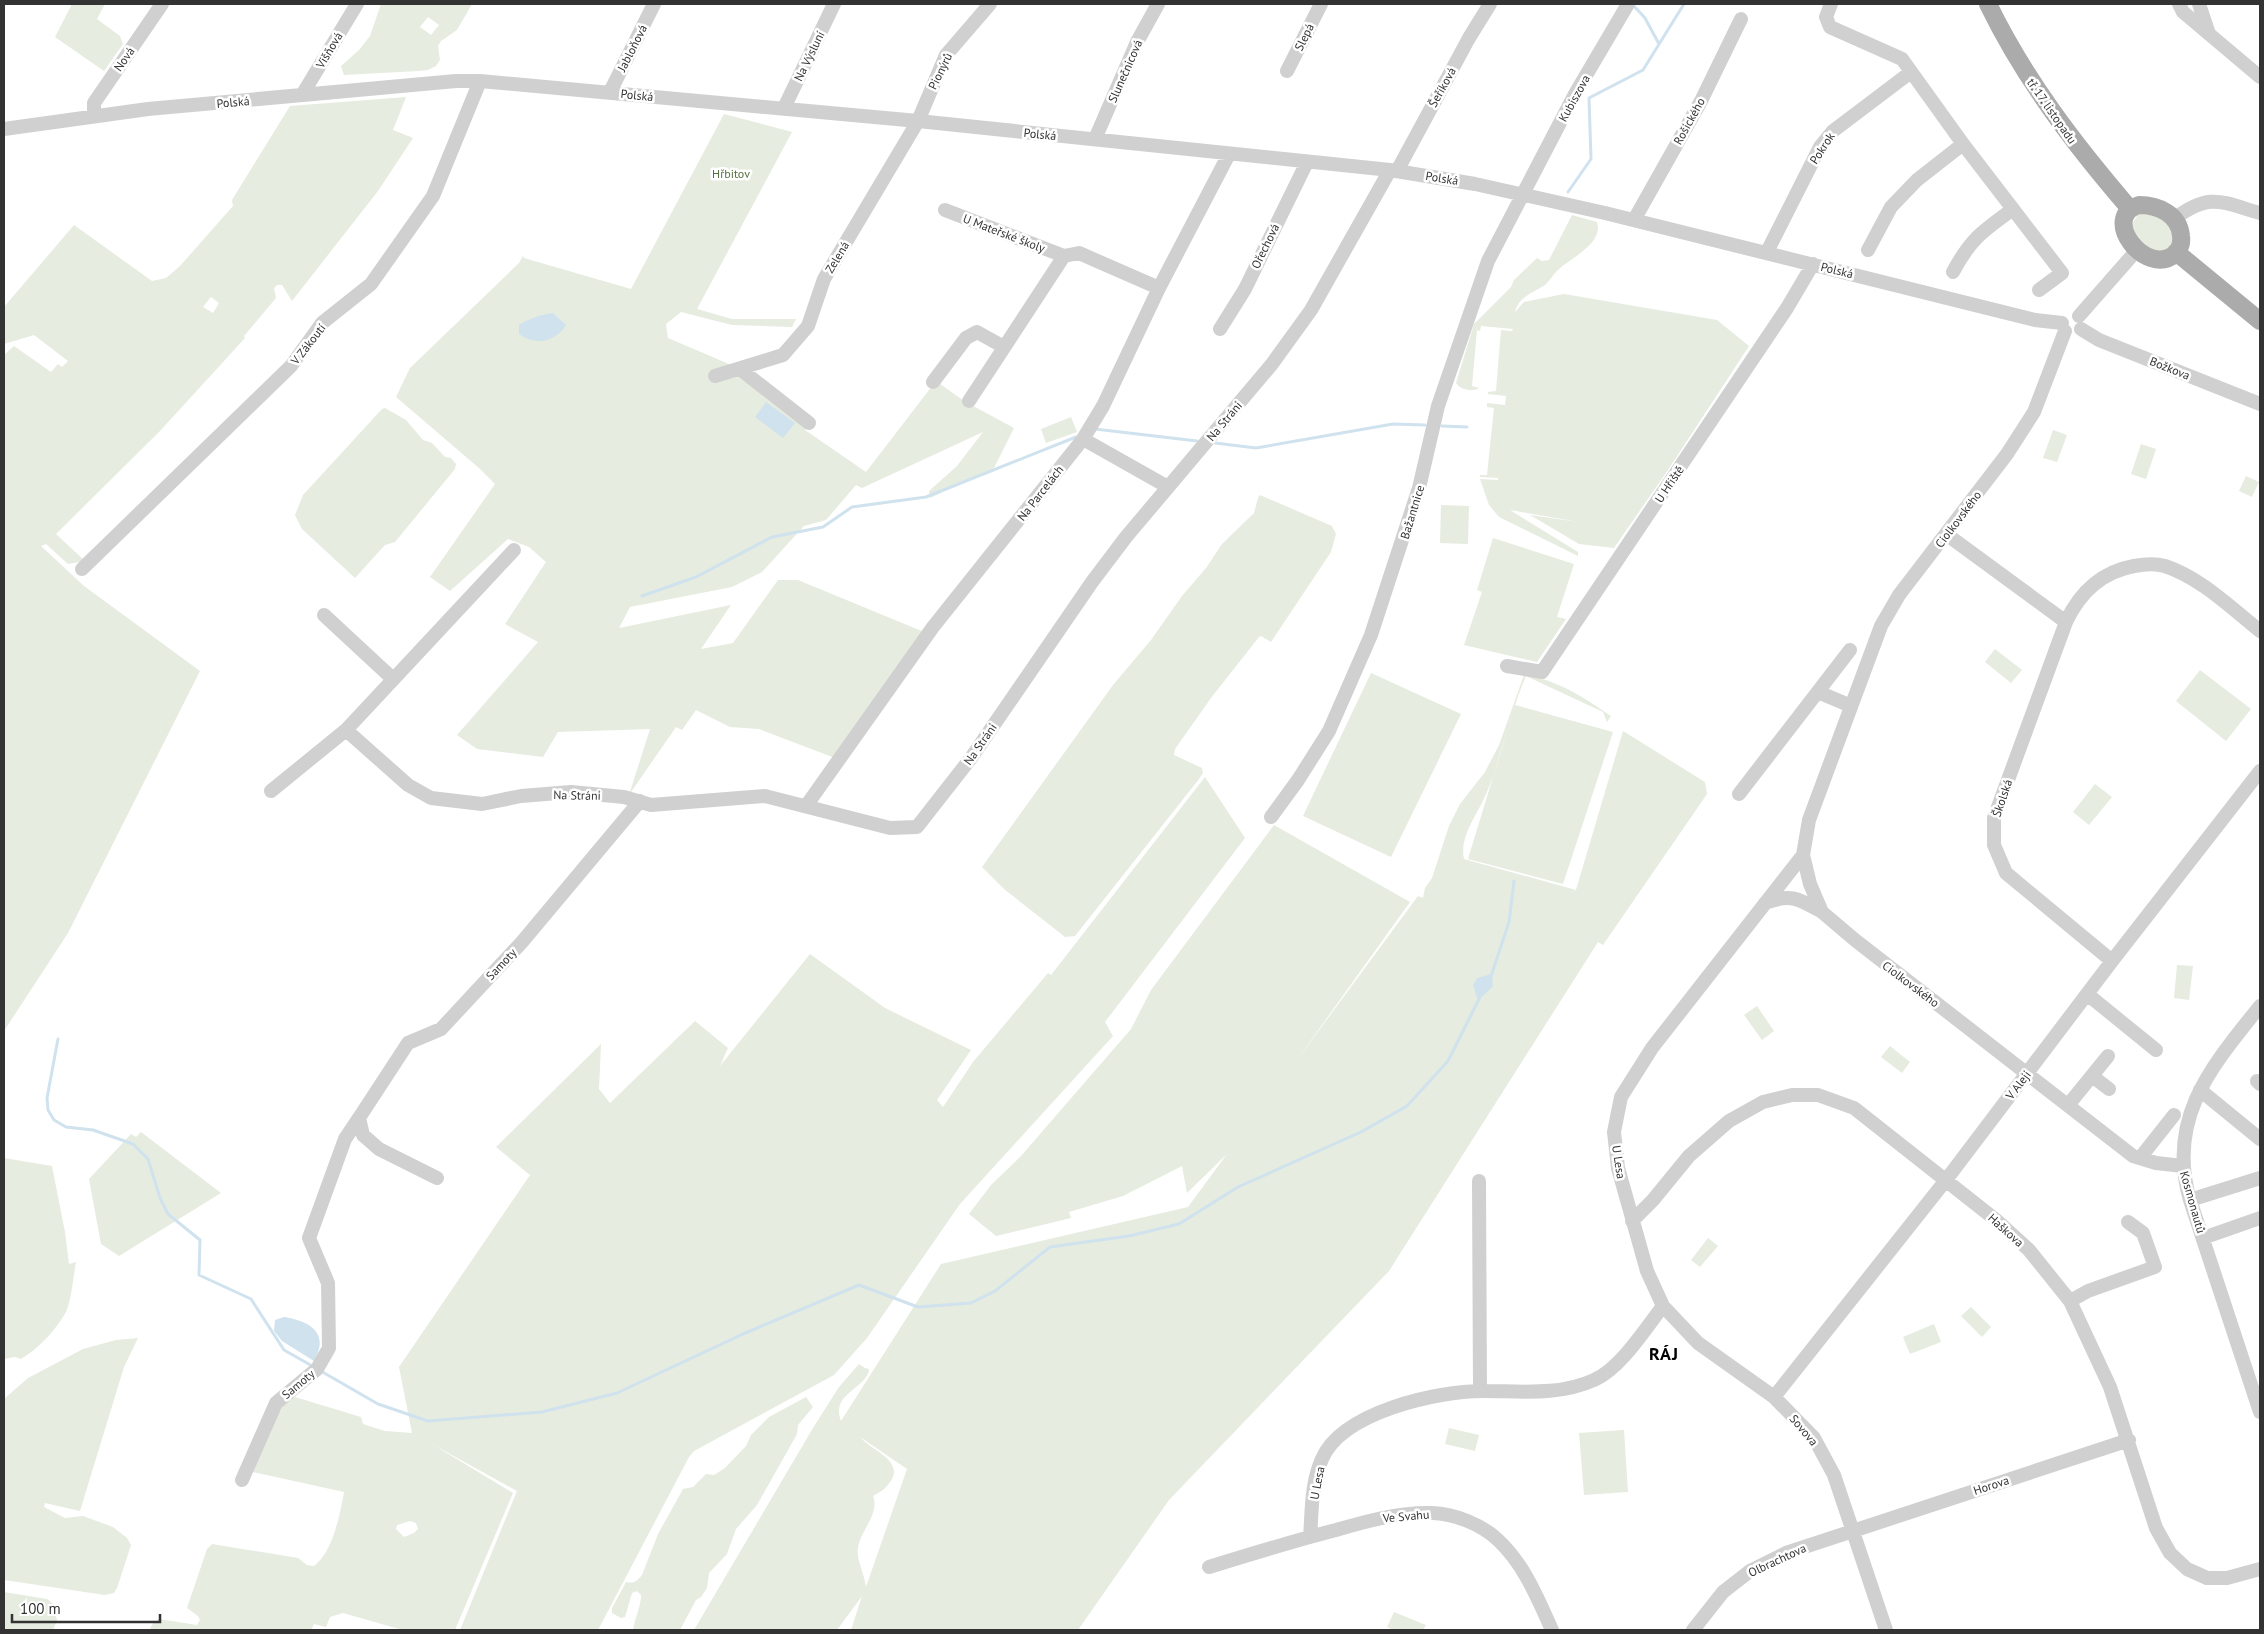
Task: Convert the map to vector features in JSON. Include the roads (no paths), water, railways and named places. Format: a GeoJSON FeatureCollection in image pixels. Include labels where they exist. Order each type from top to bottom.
{"type":"FeatureCollection","features":[{"type":"Feature","properties":{"kind":"main road","name":"tř. 17. listopadu"},"geometry":{"type":"LineString","coordinates":[[1988,4],[2009,46],[2059,123],[2130,209]]}},
{"type":"Feature","properties":{"kind":"main road"},"geometry":{"type":"LineString","coordinates":[[2139,205],[2154,206],[2167,212],[2174,219],[2181,236],[2180,246],[2176,252],[2167,258],[2158,259],[2146,256],[2137,250],[2128,240],[2124,228],[2126,216],[2130,209],[2139,205]]}},
{"type":"Feature","properties":{"kind":"main road"},"geometry":{"type":"LineString","coordinates":[[2176,252],[2260,321]]}},
{"type":"Feature","properties":{"kind":"street","name":"Nová"},"geometry":{"type":"LineString","coordinates":[[94,116],[94,103],[162,4]]}},
{"type":"Feature","properties":{"kind":"street","name":"Višňová"},"geometry":{"type":"LineString","coordinates":[[302,95],[357,4]]}},
{"type":"Feature","properties":{"kind":"street","name":"Jabloňová"},"geometry":{"type":"LineString","coordinates":[[610,92],[654,4]]}},
{"type":"Feature","properties":{"kind":"street","name":"Na Výsluní"},"geometry":{"type":"LineString","coordinates":[[784,108],[834,4]]}},
{"type":"Feature","properties":{"kind":"street","name":"Pionýrů"},"geometry":{"type":"LineString","coordinates":[[918,121],[946,55],[990,4]]}},
{"type":"Feature","properties":{"kind":"street","name":"Slunečnicová"},"geometry":{"type":"LineString","coordinates":[[1095,140],[1137,42],[1158,4]]}},
{"type":"Feature","properties":{"kind":"street","name":"Slepá"},"geometry":{"type":"LineString","coordinates":[[1287,71],[1321,4]]}},
{"type":"Feature","properties":{"kind":"street","name":"Šeříková"},"geometry":{"type":"LineString","coordinates":[[1393,170],[1490,4]]}},
{"type":"Feature","properties":{"kind":"street","name":"Kubiszova"},"geometry":{"type":"LineString","coordinates":[[1522,194],[1575,94],[1628,4]]}},
{"type":"Feature","properties":{"kind":"street"},"geometry":{"type":"LineString","coordinates":[[1831,4],[1826,16],[1830,27],[1902,59],[1963,144],[2062,273],[2038,290]]}},
{"type":"Feature","properties":{"kind":"street"},"geometry":{"type":"LineString","coordinates":[[2179,4],[2182,12],[2260,78]]}},
{"type":"Feature","properties":{"kind":"street"},"geometry":{"type":"LineString","coordinates":[[2199,4],[2209,34]]}},
{"type":"Feature","properties":{"kind":"street","name":"Rošického"},"geometry":{"type":"LineString","coordinates":[[1634,220],[1701,101],[1741,19]]}},
{"type":"Feature","properties":{"kind":"street","name":"Pokrok"},"geometry":{"type":"LineString","coordinates":[[1767,252],[1820,147],[1833,131],[1911,72]]}},
{"type":"Feature","properties":{"kind":"street","name":"Polská"},"geometry":{"type":"LineString","coordinates":[[4,129],[94,116],[456,81],[480,81],[784,108],[1393,170],[1522,194],[1767,252],[2063,327],[2073,334],[2080,323]]}},
{"type":"Feature","properties":{"kind":"street","name":"V Zákoutí"},"geometry":{"type":"LineString","coordinates":[[82,569],[291,366],[322,323],[371,284],[433,196],[480,81]]}},
{"type":"Feature","properties":{"kind":"street","name":"Zelená"},"geometry":{"type":"LineString","coordinates":[[715,376],[783,355],[808,326],[824,279],[918,121]]}},
{"type":"Feature","properties":{"kind":"street"},"geometry":{"type":"LineString","coordinates":[[1868,250],[1891,207],[1917,180],[1963,144]]}},
{"type":"Feature","properties":{"kind":"street","name":"Na Parcelách"},"geometry":{"type":"LineString","coordinates":[[806,806],[933,627],[1083,439],[1103,406],[1159,288],[1229,154]]}},
{"type":"Feature","properties":{"kind":"street","name":"Ořechová"},"geometry":{"type":"LineString","coordinates":[[1220,329],[1245,288],[1307,162]]}},
{"type":"Feature","properties":{"kind":"street","name":"Na Stráni"},"geometry":{"type":"LineString","coordinates":[[346,730],[408,785],[430,798],[482,804],[521,796],[570,792],[624,797],[651,805],[765,796],[890,828],[917,827],[971,758],[1092,582],[1168,487],[1272,364],[1311,310],[1393,170]]}},
{"type":"Feature","properties":{"kind":"street","name":"Bažantnice"},"geometry":{"type":"LineString","coordinates":[[1271,817],[1298,780],[1329,730],[1371,635],[1420,488],[1441,398],[1488,261],[1522,194]]}},
{"type":"Feature","properties":{"kind":"street"},"geometry":{"type":"LineString","coordinates":[[2174,219],[2203,201],[2214,201],[2260,213]]}},
{"type":"Feature","properties":{"kind":"street"},"geometry":{"type":"LineString","coordinates":[[1953,272],[1966,248],[1983,231],[2013,209]]}},
{"type":"Feature","properties":{"kind":"street","name":"U Mateřské školy"},"geometry":{"type":"LineString","coordinates":[[945,210],[1064,256],[1079,253],[1159,288]]}},
{"type":"Feature","properties":{"kind":"street"},"geometry":{"type":"LineString","coordinates":[[2080,323],[2137,250]]}},
{"type":"Feature","properties":{"kind":"street","name":"U Mateřské školy"},"geometry":{"type":"LineString","coordinates":[[969,401],[1064,256]]}},
{"type":"Feature","properties":{"kind":"street","name":"U Hřiště"},"geometry":{"type":"LineString","coordinates":[[1507,666],[1542,672],[1737,382],[1813,264]]}},
{"type":"Feature","properties":{"kind":"street","name":"Božkova"},"geometry":{"type":"LineString","coordinates":[[2080,323],[2099,340],[2260,404]]}},
{"type":"Feature","properties":{"kind":"street","name":"Ciolkovského"},"geometry":{"type":"LineString","coordinates":[[2063,327],[2034,412],[2007,454],[1899,596],[1881,626],[1809,820],[1803,855],[1810,884],[1822,912],[1855,940],[2069,1104],[2133,1156],[2156,1163],[2183,1166]]}},
{"type":"Feature","properties":{"kind":"street"},"geometry":{"type":"LineString","coordinates":[[933,382],[966,338],[978,332],[1004,347]]}},
{"type":"Feature","properties":{"kind":"street"},"geometry":{"type":"LineString","coordinates":[[740,369],[809,423]]}},
{"type":"Feature","properties":{"kind":"street"},"geometry":{"type":"LineString","coordinates":[[1083,439],[1168,487]]}},
{"type":"Feature","properties":{"kind":"street"},"geometry":{"type":"LineString","coordinates":[[1946,534],[2066,622]]}},
{"type":"Feature","properties":{"kind":"street"},"geometry":{"type":"LineString","coordinates":[[271,791],[346,730],[514,550]]}},
{"type":"Feature","properties":{"kind":"street","name":"Školská"},"geometry":{"type":"LineString","coordinates":[[2112,961],[2006,874],[1994,845],[1994,818],[2066,622],[2075,603],[2087,588],[2122,568],[2154,564],[2174,569],[2209,590],[2260,631]]}},
{"type":"Feature","properties":{"kind":"street"},"geometry":{"type":"LineString","coordinates":[[324,615],[393,679]]}},
{"type":"Feature","properties":{"kind":"street"},"geometry":{"type":"LineString","coordinates":[[1739,794],[1850,650]]}},
{"type":"Feature","properties":{"kind":"street"},"geometry":{"type":"LineString","coordinates":[[1818,692],[1851,706]]}},
{"type":"Feature","properties":{"kind":"street","name":"V Aleji"},"geometry":{"type":"LineString","coordinates":[[1774,1397],[1946,1180],[2112,961],[2260,771]]}},
{"type":"Feature","properties":{"kind":"street","name":"Samoty"},"geometry":{"type":"LineString","coordinates":[[242,1480],[276,1403],[317,1368],[329,1348],[328,1282],[309,1238],[345,1139],[408,1042],[441,1029],[522,942],[640,801]]}},
{"type":"Feature","properties":{"kind":"street","name":"U Lesa"},"geometry":{"type":"LineString","coordinates":[[1310,1537],[1314,1482],[1322,1457],[1335,1440],[1363,1419],[1393,1406],[1435,1395],[1480,1391],[1546,1392],[1573,1388],[1596,1380],[1617,1363],[1663,1306],[1647,1272],[1618,1168],[1614,1132],[1621,1097],[1652,1048],[1803,855]]}},
{"type":"Feature","properties":{"kind":"street"},"geometry":{"type":"LineString","coordinates":[[1765,903],[1781,897],[1798,899],[1822,912]]}},
{"type":"Feature","properties":{"kind":"street"},"geometry":{"type":"LineString","coordinates":[[2087,994],[2156,1050]]}},
{"type":"Feature","properties":{"kind":"street","name":"Kosmonautů"},"geometry":{"type":"LineString","coordinates":[[2260,1006],[2221,1055],[2200,1090],[2191,1111],[2184,1138],[2183,1166],[2190,1200],[2260,1412]]}},
{"type":"Feature","properties":{"kind":"street"},"geometry":{"type":"LineString","coordinates":[[2069,1104],[2108,1056]]}},
{"type":"Feature","properties":{"kind":"street"},"geometry":{"type":"LineString","coordinates":[[2092,1076],[2109,1089]]}},
{"type":"Feature","properties":{"kind":"street"},"geometry":{"type":"LineString","coordinates":[[2200,1090],[2260,1139]]}},
{"type":"Feature","properties":{"kind":"street","name":"Haškova"},"geometry":{"type":"LineString","coordinates":[[1632,1221],[1653,1200],[1689,1156],[1730,1121],[1763,1102],[1792,1095],[1818,1095],[1854,1108],[1996,1220],[2029,1250],[2070,1301],[2110,1387],[2129,1440],[2156,1528],[2170,1552],[2188,1569],[2207,1578],[2227,1578],[2260,1569]]}},
{"type":"Feature","properties":{"kind":"street"},"geometry":{"type":"LineString","coordinates":[[2140,1158],[2174,1115]]}},
{"type":"Feature","properties":{"kind":"street"},"geometry":{"type":"LineString","coordinates":[[359,1118],[363,1135],[379,1149],[437,1178]]}},
{"type":"Feature","properties":{"kind":"street"},"geometry":{"type":"LineString","coordinates":[[2190,1200],[2260,1178]]}},
{"type":"Feature","properties":{"kind":"street"},"geometry":{"type":"LineString","coordinates":[[1479,1181],[1480,1391]]}},
{"type":"Feature","properties":{"kind":"street"},"geometry":{"type":"LineString","coordinates":[[2203,1238],[2260,1218]]}},
{"type":"Feature","properties":{"kind":"street"},"geometry":{"type":"LineString","coordinates":[[2070,1301],[2088,1291],[2155,1267],[2143,1233],[2128,1222]]}},
{"type":"Feature","properties":{"kind":"street","name":"Sovova"},"geometry":{"type":"LineString","coordinates":[[1663,1306],[1698,1343],[1774,1397],[1814,1438],[1834,1475],[1886,1630]]}},
{"type":"Feature","properties":{"kind":"street","name":"Horova"},"geometry":{"type":"LineString","coordinates":[[1853,1530],[2129,1440]]}},
{"type":"Feature","properties":{"kind":"street","name":"Ve Svahu"},"geometry":{"type":"LineString","coordinates":[[1209,1567],[1382,1518],[1433,1513],[1467,1521],[1498,1539],[1510,1553],[1533,1590],[1552,1630]]}},
{"type":"Feature","properties":{"kind":"street","name":"Olbrachtova"},"geometry":{"type":"LineString","coordinates":[[1693,1630],[1723,1592],[1750,1571],[1786,1553],[1853,1530]]}},
{"type":"Feature","properties":{"kind":"water"},"geometry":{"type":"Polygon","coordinates":[[[553,313],[566,325],[557,335],[538,341],[525,338],[519,334],[519,325],[527,320],[553,313]]]}},
{"type":"Feature","properties":{"kind":"water"},"geometry":{"type":"Polygon","coordinates":[[[766,402],[795,423],[783,438],[755,417],[766,402]]]}},
{"type":"Feature","properties":{"kind":"water"},"geometry":{"type":"Polygon","coordinates":[[[1492,974],[1493,986],[1483,996],[1477,998],[1473,985],[1477,978],[1492,974]]]}},
{"type":"Feature","properties":{"kind":"water"},"geometry":{"type":"Polygon","coordinates":[[[284,1317],[302,1322],[315,1330],[320,1343],[314,1361],[282,1341],[274,1331],[275,1320],[284,1317]]]}},
{"type":"Feature","properties":{"kind":"waterway"},"geometry":{"type":"LineString","coordinates":[[1632,4],[1645,18],[1659,44]]}},
{"type":"Feature","properties":{"kind":"waterway"},"geometry":{"type":"LineString","coordinates":[[1568,192],[1591,159],[1589,98],[1643,70],[1684,4]]}},
{"type":"Feature","properties":{"kind":"waterway"},"geometry":{"type":"LineString","coordinates":[[1215,443],[1256,448],[1393,424],[1425,425]]}},
{"type":"Feature","properties":{"kind":"waterway"},"geometry":{"type":"LineString","coordinates":[[1442,426],[1467,427]]}},
{"type":"Feature","properties":{"kind":"waterway"},"geometry":{"type":"LineString","coordinates":[[1095,429],[1197,441]]}},
{"type":"Feature","properties":{"kind":"waterway"},"geometry":{"type":"LineString","coordinates":[[642,596],[696,577],[772,537],[823,527],[852,507],[926,497],[1076,437]]}},
{"type":"Feature","properties":{"kind":"waterway"},"geometry":{"type":"LineString","coordinates":[[1491,976],[1509,922],[1514,881]]}},
{"type":"Feature","properties":{"kind":"waterway"},"geometry":{"type":"LineString","coordinates":[[319,1370],[378,1404],[428,1421],[542,1412],[617,1393],[743,1334],[859,1285],[918,1307],[971,1303],[995,1291],[1050,1247],[1129,1236],[1179,1224],[1238,1187],[1361,1132],[1407,1106],[1448,1061],[1481,995]]}},
{"type":"Feature","properties":{"kind":"waterway"},"geometry":{"type":"LineString","coordinates":[[58,1039],[47,1098],[48,1110],[54,1120],[66,1127],[93,1130],[133,1144],[148,1159],[160,1198],[168,1214],[200,1240],[199,1275],[251,1299],[284,1350],[314,1367]]}},
{"type":"Feature","properties":{"kind":"district","name":"RÁJ"},"geometry":{"type":"Point","coordinates":[1664,1353]}},
{"type":"Feature","properties":{"kind":"park label","name":"Hřbitov"},"geometry":{"type":"Point","coordinates":[731,173]}}]}
